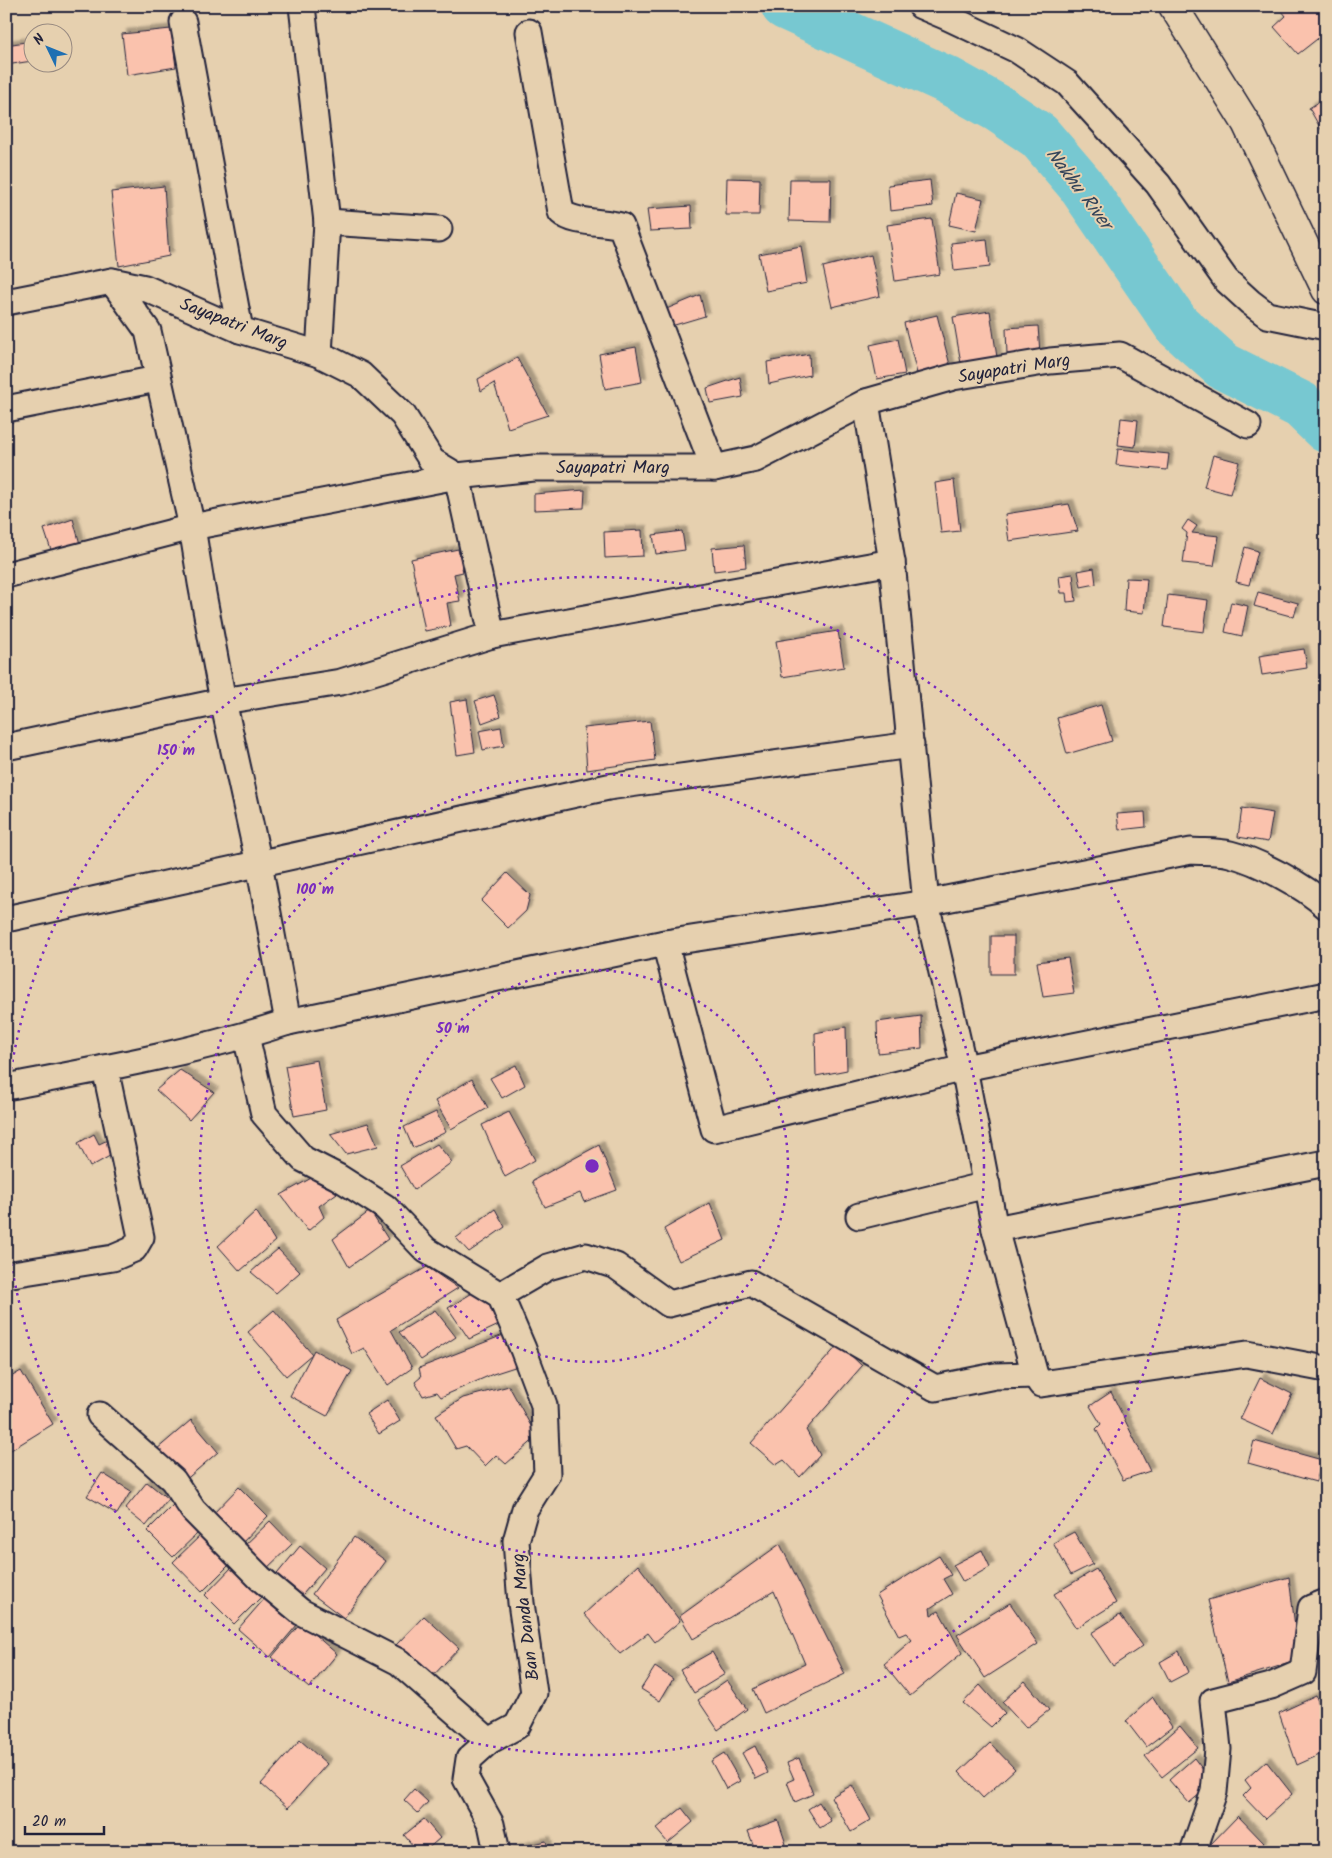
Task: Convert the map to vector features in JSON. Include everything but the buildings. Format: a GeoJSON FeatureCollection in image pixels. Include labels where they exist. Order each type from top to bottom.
{"type":"FeatureCollection","features":[{"type":"Feature","properties":{"kind":"street"},"geometry":{"type":"LineString","coordinates":[[302,6],[327,222],[319,354]]}},
{"type":"Feature","properties":{"kind":"street"},"geometry":{"type":"LineString","coordinates":[[920,6],[1018,50],[1067,83],[1158,184],[1226,280],[1267,315],[1326,327]]}},
{"type":"Feature","properties":{"kind":"street"},"geometry":{"type":"LineString","coordinates":[[1173,6],[1246,123],[1326,290]]}},
{"type":"Feature","properties":{"kind":"street"},"geometry":{"type":"LineString","coordinates":[[183,22],[240,330]]}},
{"type":"Feature","properties":{"kind":"street"},"geometry":{"type":"LineString","coordinates":[[529,32],[561,212],[565,216],[574,219],[609,222],[621,226],[714,468]]}},
{"type":"Feature","properties":{"kind":"street"},"geometry":{"type":"LineString","coordinates":[[327,222],[439,229]]}},
{"type":"Feature","properties":{"kind":"street"},"geometry":{"type":"LineString","coordinates":[[112,280],[148,331],[192,527],[223,701],[259,864],[288,1022]]}},
{"type":"Feature","properties":{"kind":"street","name":"Sayapatri Marg"},"geometry":{"type":"LineString","coordinates":[[6,302],[112,280],[145,288],[240,330],[319,354],[361,375],[403,415],[432,461],[457,476],[534,468],[714,468],[756,459],[866,402],[953,377],[1050,361],[1120,355],[1248,425]]}},
{"type":"Feature","properties":{"kind":"street"},"geometry":{"type":"LineString","coordinates":[[6,409],[158,379]]}},
{"type":"Feature","properties":{"kind":"street"},"geometry":{"type":"LineString","coordinates":[[866,402],[892,562],[926,902],[964,1068],[995,1229],[1035,1375],[1041,1384],[1247,1354],[1326,1369]]}},
{"type":"Feature","properties":{"kind":"street"},"geometry":{"type":"LineString","coordinates":[[6,576],[192,527],[457,476],[492,636]]}},
{"type":"Feature","properties":{"kind":"street"},"geometry":{"type":"LineString","coordinates":[[6,747],[223,701],[341,682],[492,636],[892,562]]}},
{"type":"Feature","properties":{"kind":"street"},"geometry":{"type":"LineString","coordinates":[[6,919],[608,786],[911,745]]}},
{"type":"Feature","properties":{"kind":"street"},"geometry":{"type":"LineString","coordinates":[[6,1087],[104,1068],[246,1036],[288,1022],[665,943],[926,902],[1191,851],[1230,854],[1277,872],[1320,900],[1326,906]]}},
{"type":"Feature","properties":{"kind":"street"},"geometry":{"type":"LineString","coordinates":[[665,943],[714,1129],[964,1068],[1326,994]]}},
{"type":"Feature","properties":{"kind":"street"},"geometry":{"type":"LineString","coordinates":[[246,1036],[264,1114],[303,1159],[338,1176],[385,1206],[426,1250],[500,1295],[548,1267],[586,1256],[616,1266],[669,1304],[751,1283],[935,1388],[995,1376],[1035,1375]]}},
{"type":"Feature","properties":{"kind":"street"},"geometry":{"type":"LineString","coordinates":[[6,1275],[113,1258],[134,1249],[141,1237],[104,1068]]}},
{"type":"Feature","properties":{"kind":"street"},"geometry":{"type":"LineString","coordinates":[[995,1229],[1326,1163]]}},
{"type":"Feature","properties":{"kind":"street"},"geometry":{"type":"LineString","coordinates":[[859,1216],[987,1185]]}},
{"type":"Feature","properties":{"kind":"street","name":"Ban Danda Marg"},"geometry":{"type":"LineString","coordinates":[[497,1852],[491,1824],[466,1779],[469,1759],[490,1741],[517,1726],[534,1693],[521,1603],[516,1541],[525,1509],[547,1474],[544,1405],[500,1295]]}},
{"type":"Feature","properties":{"kind":"street"},"geometry":{"type":"LineString","coordinates":[[100,1415],[172,1480],[193,1510],[260,1578],[301,1612],[398,1662],[490,1741]]}},
{"type":"Feature","properties":{"kind":"street"},"geometry":{"type":"LineString","coordinates":[[1193,1852],[1214,1792],[1218,1749],[1214,1701],[1271,1686],[1303,1672],[1311,1608],[1326,1602]]}},
{"type":"Feature","properties":{"kind":"waterway","name":"Nakhu River"},"geometry":{"type":"LineString","coordinates":[[785,6],[947,80],[999,109],[1039,136],[1080,184],[1177,325],[1223,366],[1301,405],[1326,429]]}}]}
